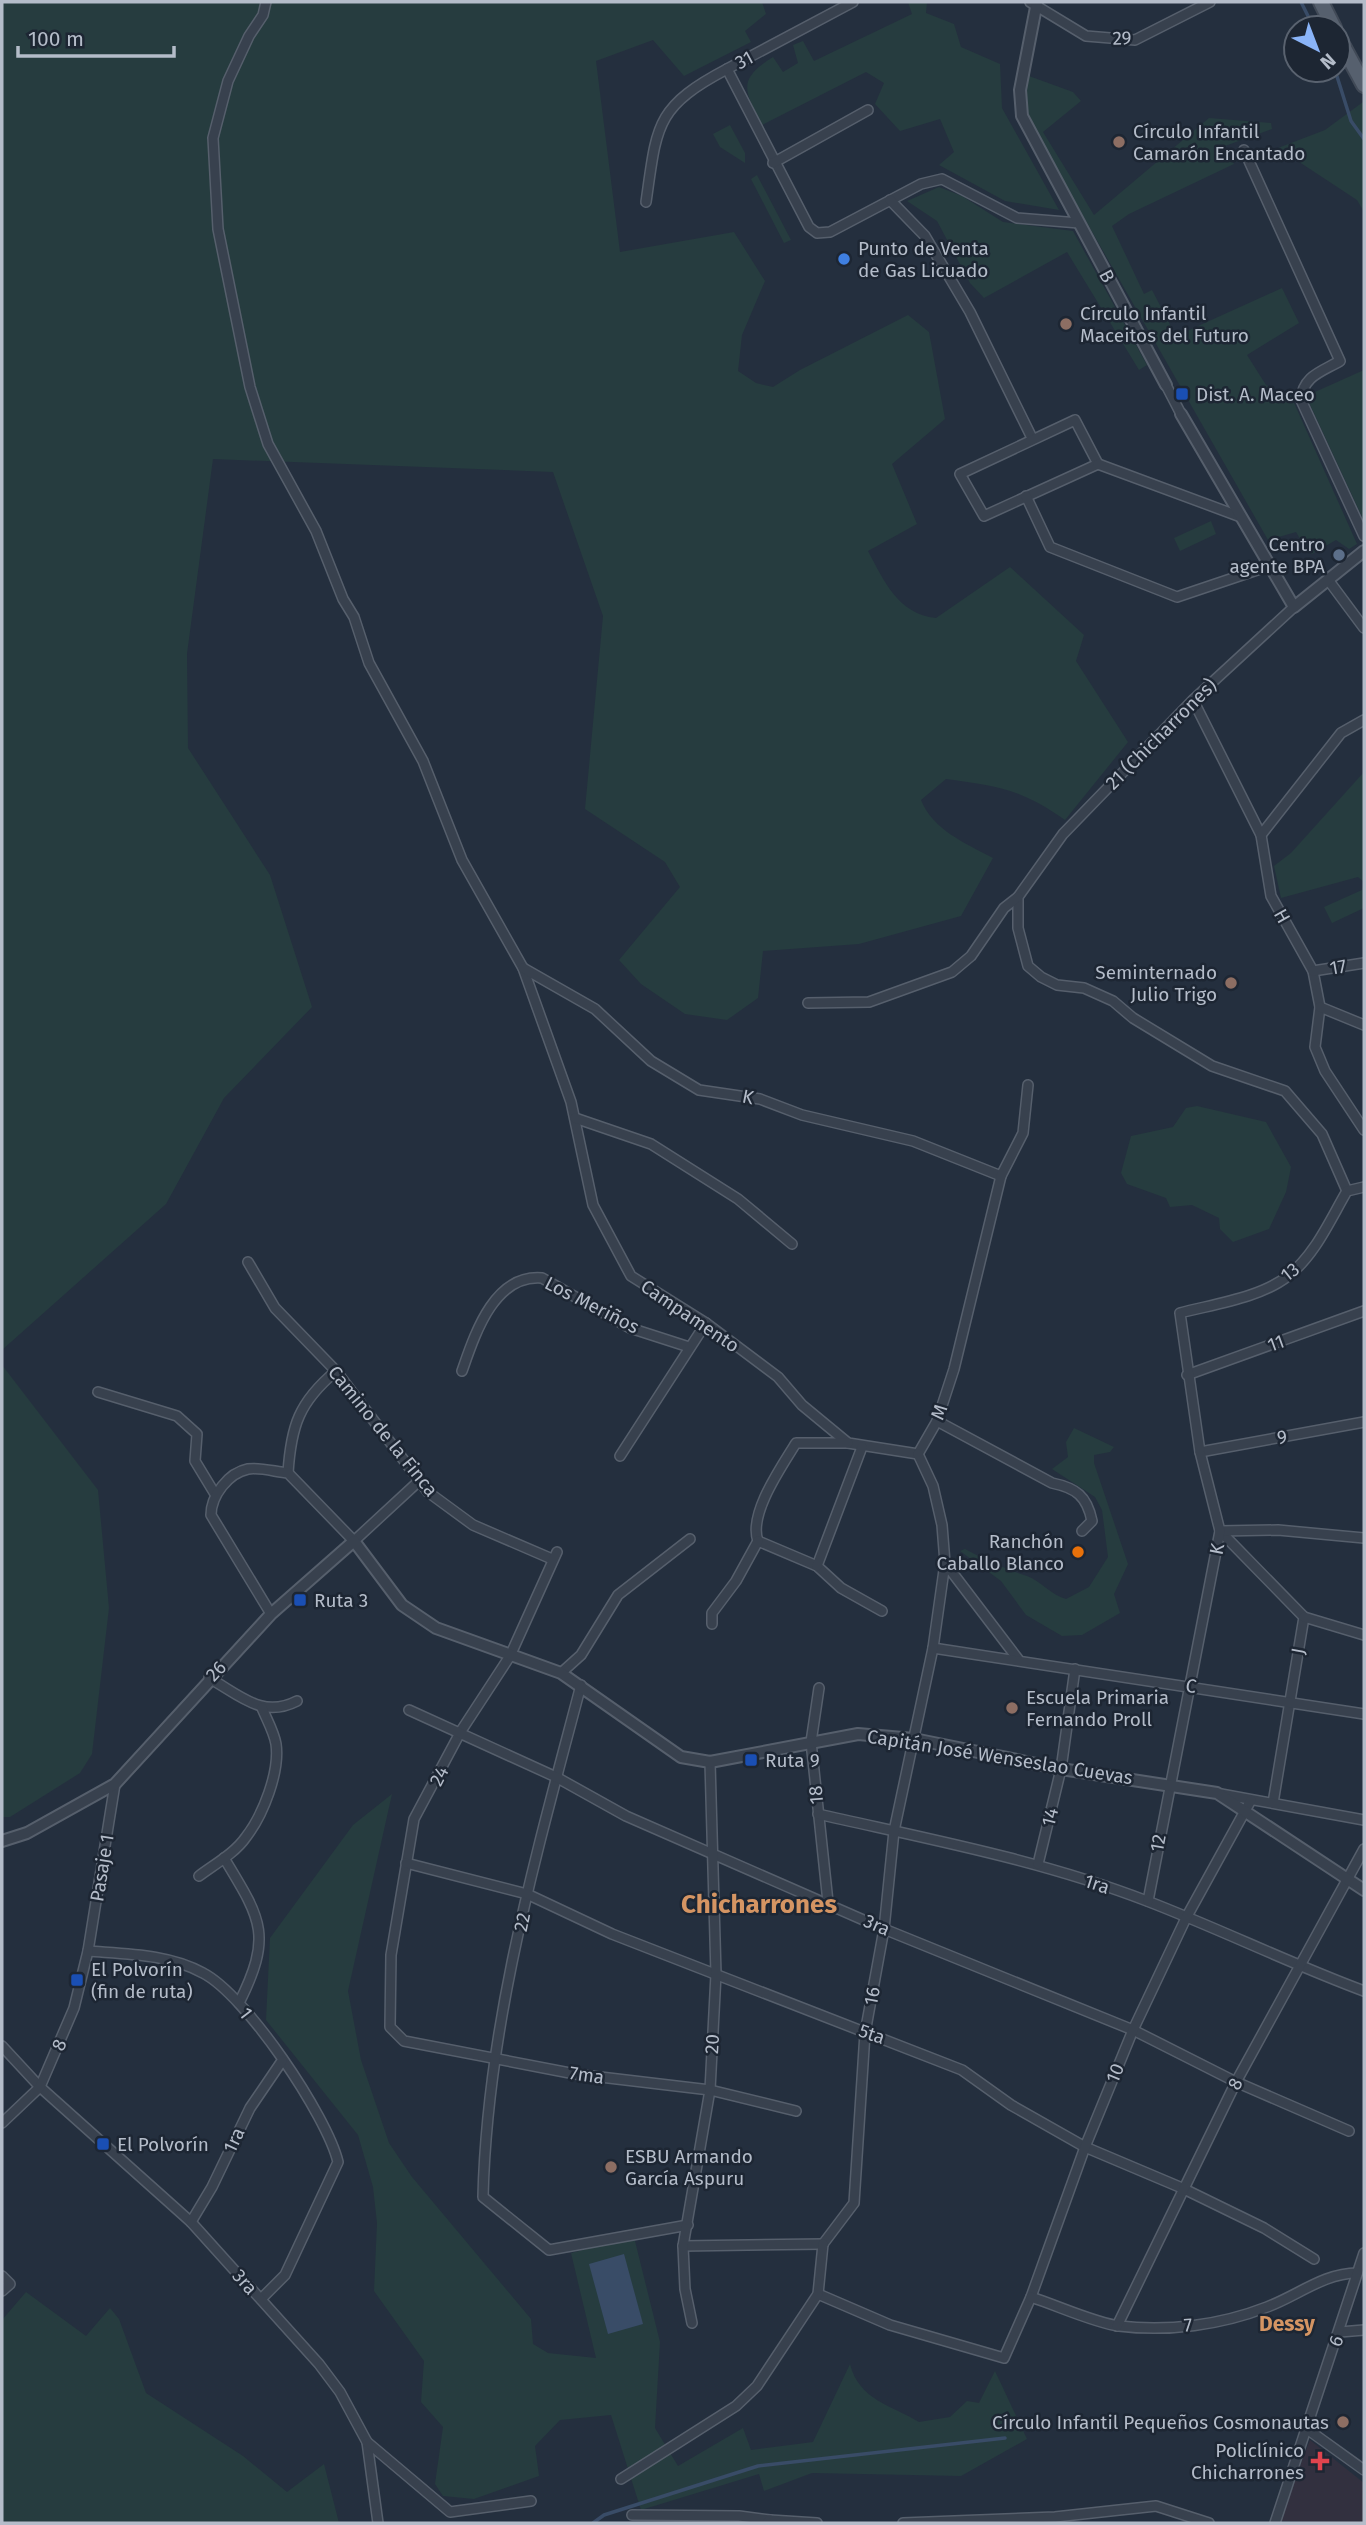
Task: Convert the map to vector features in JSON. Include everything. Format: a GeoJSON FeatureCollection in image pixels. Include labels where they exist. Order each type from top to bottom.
{"type":"FeatureCollection","features":[{"type":"Feature","properties":{"kind":"main road"},"geometry":{"type":"LineString","coordinates":[[1352,63],[1364,85]]}},
{"type":"Feature","properties":{"kind":"street","name":"Campamento"},"geometry":{"type":"LineString","coordinates":[[266,2],[263,15],[249,36],[228,82],[214,138],[218,229],[250,387],[268,444],[316,531],[342,599],[354,617],[369,663],[423,761],[462,860],[523,968],[546,1027],[575,1118],[593,1205],[631,1276],[706,1323],[778,1377],[802,1405],[848,1443],[918,1454]]}},
{"type":"Feature","properties":{"kind":"street","name":"31"},"geometry":{"type":"LineString","coordinates":[[853,2],[727,69],[773,163],[809,227],[817,233],[830,232],[890,200]]}},
{"type":"Feature","properties":{"kind":"street","name":"29"},"geometry":{"type":"LineString","coordinates":[[1034,3],[1086,36],[1135,40],[1210,2]]}},
{"type":"Feature","properties":{"kind":"street","name":"B"},"geometry":{"type":"LineString","coordinates":[[1034,3],[1020,90],[1022,116],[1181,414],[1294,607]]}},
{"type":"Feature","properties":{"kind":"street"},"geometry":{"type":"LineString","coordinates":[[646,202],[659,127],[692,88],[727,69]]}},
{"type":"Feature","properties":{"kind":"street"},"geometry":{"type":"LineString","coordinates":[[773,163],[868,110]]}},
{"type":"Feature","properties":{"kind":"street"},"geometry":{"type":"LineString","coordinates":[[1244,150],[1340,361],[1308,379],[1302,388],[1301,400],[1364,536]]}},
{"type":"Feature","properties":{"kind":"street"},"geometry":{"type":"LineString","coordinates":[[1032,438],[957,291],[925,236],[890,200],[920,184],[942,180],[1017,218],[1079,223]]}},
{"type":"Feature","properties":{"kind":"street"},"geometry":{"type":"LineString","coordinates":[[1098,464],[984,516],[960,474],[1075,419],[1098,464],[1241,517]]}},
{"type":"Feature","properties":{"kind":"street"},"geometry":{"type":"LineString","coordinates":[[1026,496],[1049,547],[1177,597],[1269,566]]}},
{"type":"Feature","properties":{"kind":"street","name":"21 (Chicharrones)"},"geometry":{"type":"LineString","coordinates":[[808,1003],[869,1002],[952,972],[971,957],[997,918],[1018,897],[1063,834],[1193,700],[1294,607],[1364,551]]}},
{"type":"Feature","properties":{"kind":"street"},"geometry":{"type":"LineString","coordinates":[[1329,581],[1364,628]]}},
{"type":"Feature","properties":{"kind":"street","name":"H"},"geometry":{"type":"LineString","coordinates":[[1193,700],[1261,835],[1271,896],[1313,971],[1320,1007],[1315,1046],[1325,1071],[1364,1130]]}},
{"type":"Feature","properties":{"kind":"street"},"geometry":{"type":"LineString","coordinates":[[1261,835],[1341,733],[1364,720]]}},
{"type":"Feature","properties":{"kind":"street"},"geometry":{"type":"LineString","coordinates":[[1018,897],[1018,928],[1022,952],[1028,966],[1041,977],[1056,985],[1084,988],[1113,1001],[1133,1018],[1212,1066],[1285,1091],[1322,1134],[1347,1191],[1364,1187]]}},
{"type":"Feature","properties":{"kind":"street","name":"17"},"geometry":{"type":"LineString","coordinates":[[1313,971],[1364,962]]}},
{"type":"Feature","properties":{"kind":"street","name":"K"},"geometry":{"type":"LineString","coordinates":[[523,968],[595,1009],[651,1061],[699,1090],[760,1099],[802,1115],[914,1141],[1001,1175]]}},
{"type":"Feature","properties":{"kind":"street"},"geometry":{"type":"LineString","coordinates":[[1320,1007],[1364,1025]]}},
{"type":"Feature","properties":{"kind":"street","name":"M"},"geometry":{"type":"LineString","coordinates":[[918,1454],[937,1421],[954,1369],[1001,1175],[1023,1133],[1028,1085]]}},
{"type":"Feature","properties":{"kind":"street"},"geometry":{"type":"LineString","coordinates":[[575,1118],[651,1144],[738,1199],[792,1244]]}},
{"type":"Feature","properties":{"kind":"street","name":"13"},"geometry":{"type":"LineString","coordinates":[[1180,1313],[1246,1296],[1287,1277],[1308,1256],[1347,1191]]}},
{"type":"Feature","properties":{"kind":"street","name":"Camino de la Finca"},"geometry":{"type":"LineString","coordinates":[[248,1262],[275,1308],[336,1371],[428,1492],[473,1525],[554,1555]]}},
{"type":"Feature","properties":{"kind":"street","name":"Los Meriños"},"geometry":{"type":"LineString","coordinates":[[462,1371],[471,1345],[498,1296],[507,1286],[534,1277],[542,1278],[630,1328],[690,1347]]}},
{"type":"Feature","properties":{"kind":"street","name":"11"},"geometry":{"type":"LineString","coordinates":[[1187,1375],[1364,1311]]}},
{"type":"Feature","properties":{"kind":"street","name":"K"},"geometry":{"type":"LineString","coordinates":[[1169,1784],[1220,1531],[1200,1452],[1180,1313]]}},
{"type":"Feature","properties":{"kind":"street"},"geometry":{"type":"LineString","coordinates":[[620,1456],[706,1323]]}},
{"type":"Feature","properties":{"kind":"street"},"geometry":{"type":"LineString","coordinates":[[288,1473],[290,1442],[298,1414],[315,1389],[336,1371]]}},
{"type":"Feature","properties":{"kind":"street"},"geometry":{"type":"LineString","coordinates":[[98,1392],[177,1416],[197,1434],[195,1461],[215,1494]]}},
{"type":"Feature","properties":{"kind":"street"},"geometry":{"type":"LineString","coordinates":[[937,1421],[1052,1483],[1072,1487],[1083,1495],[1089,1505],[1092,1521],[1082,1531]]}},
{"type":"Feature","properties":{"kind":"street","name":"9"},"geometry":{"type":"LineString","coordinates":[[1200,1452],[1364,1422]]}},
{"type":"Feature","properties":{"kind":"street"},"geometry":{"type":"LineString","coordinates":[[712,1624],[712,1613],[736,1580],[758,1541],[755,1526],[773,1479],[796,1443],[848,1443]]}},
{"type":"Feature","properties":{"kind":"street"},"geometry":{"type":"LineString","coordinates":[[817,1566],[862,1447]]}},
{"type":"Feature","properties":{"kind":"street"},"geometry":{"type":"LineString","coordinates":[[914,1739],[933,1648],[945,1563],[942,1525],[933,1486],[918,1454]]}},
{"type":"Feature","properties":{"kind":"street"},"geometry":{"type":"LineString","coordinates":[[271,1614],[214,1524],[211,1504],[215,1494],[247,1469],[288,1473],[354,1542]]}},
{"type":"Feature","properties":{"kind":"street","name":"26"},"geometry":{"type":"LineString","coordinates":[[2,1841],[27,1833],[115,1784],[209,1678],[271,1614],[419,1481]]}},
{"type":"Feature","properties":{"kind":"street"},"geometry":{"type":"LineString","coordinates":[[1220,1531],[1278,1530],[1364,1538]]}},
{"type":"Feature","properties":{"kind":"street"},"geometry":{"type":"LineString","coordinates":[[1220,1531],[1304,1617],[1364,1634]]}},
{"type":"Feature","properties":{"kind":"street"},"geometry":{"type":"LineString","coordinates":[[561,1673],[581,1655],[618,1595],[690,1539]]}},
{"type":"Feature","properties":{"kind":"street"},"geometry":{"type":"LineString","coordinates":[[758,1541],[817,1566],[841,1588],[882,1611]]}},
{"type":"Feature","properties":{"kind":"street","name":"Capitán José Wenseslao Cuevas"},"geometry":{"type":"LineString","coordinates":[[354,1542],[402,1605],[436,1628],[561,1673],[681,1758],[710,1762],[858,1734],[914,1739],[1061,1769],[1217,1793]]}},
{"type":"Feature","properties":{"kind":"street","name":"24"},"geometry":{"type":"LineString","coordinates":[[390,2021],[391,1955],[414,1819],[461,1731],[510,1656],[554,1555]]}},
{"type":"Feature","properties":{"kind":"street"},"geometry":{"type":"LineString","coordinates":[[945,1563],[1018,1659]]}},
{"type":"Feature","properties":{"kind":"street","name":"J"},"geometry":{"type":"LineString","coordinates":[[1273,1803],[1304,1617]]}},
{"type":"Feature","properties":{"kind":"street","name":"C"},"geometry":{"type":"LineString","coordinates":[[933,1648],[1364,1714]]}},
{"type":"Feature","properties":{"kind":"street","name":"14"},"geometry":{"type":"LineString","coordinates":[[1038,1864],[1061,1769],[1075,1669]]}},
{"type":"Feature","properties":{"kind":"street"},"geometry":{"type":"LineString","coordinates":[[209,1678],[262,1708],[281,1709],[297,1701]]}},
{"type":"Feature","properties":{"kind":"street","name":"22"},"geometry":{"type":"LineString","coordinates":[[581,1685],[527,1894],[496,2056],[484,2163],[483,2197],[549,2250],[688,2225]]}},
{"type":"Feature","properties":{"kind":"street","name":"18"},"geometry":{"type":"LineString","coordinates":[[819,1688],[811,1742],[828,1902]]}},
{"type":"Feature","properties":{"kind":"street"},"geometry":{"type":"LineString","coordinates":[[199,1876],[246,1838],[274,1772],[275,1740],[262,1708]]}},
{"type":"Feature","properties":{"kind":"street","name":"3ra"},"geometry":{"type":"LineString","coordinates":[[409,1710],[461,1731],[556,1777],[626,1816],[828,1902],[884,1929],[1133,2030],[1236,2082],[1349,2131]]}},
{"type":"Feature","properties":{"kind":"street","name":"16"},"geometry":{"type":"LineString","coordinates":[[823,2244],[854,2203],[859,2161],[865,2033],[884,1929],[894,1831],[914,1739]]}},
{"type":"Feature","properties":{"kind":"street","name":"20"},"geometry":{"type":"LineString","coordinates":[[692,2323],[685,2289],[683,2246],[710,2090],[716,1974],[710,1762]]}},
{"type":"Feature","properties":{"kind":"street","name":"Pasaje 1"},"geometry":{"type":"LineString","coordinates":[[88,1951],[115,1784]]}},
{"type":"Feature","properties":{"kind":"street","name":"12"},"geometry":{"type":"LineString","coordinates":[[1148,1901],[1169,1784]]}},
{"type":"Feature","properties":{"kind":"street"},"geometry":{"type":"LineString","coordinates":[[1217,1793],[1364,1820]]}},
{"type":"Feature","properties":{"kind":"street"},"geometry":{"type":"LineString","coordinates":[[1217,1793],[1364,1890]]}},
{"type":"Feature","properties":{"kind":"street","name":"10"},"geometry":{"type":"LineString","coordinates":[[818,2294],[890,2325],[1004,2358],[1031,2297],[1085,2147],[1133,2030],[1186,1918],[1247,1812],[1251,1800]]}},
{"type":"Feature","properties":{"kind":"street","name":"1ra"},"geometry":{"type":"LineString","coordinates":[[818,1814],[1038,1864],[1148,1901],[1298,1967],[1364,1991]]}},
{"type":"Feature","properties":{"kind":"street","name":"8"},"geometry":{"type":"LineString","coordinates":[[1117,2326],[1236,2082],[1364,1849]]}},
{"type":"Feature","properties":{"kind":"street"},"geometry":{"type":"LineString","coordinates":[[223,1858],[253,1907],[261,1935],[255,1966],[239,2003]]}},
{"type":"Feature","properties":{"kind":"street","name":"5ta"},"geometry":{"type":"LineString","coordinates":[[406,1863],[527,1894],[612,1934],[962,2070],[1012,2105],[1085,2147],[1182,2188],[1264,2228],[1314,2259]]}},
{"type":"Feature","properties":{"kind":"street","name":"1"},"geometry":{"type":"LineString","coordinates":[[88,1951],[137,1955],[188,1966],[217,1982],[239,2003],[322,2119],[338,2162],[285,2275],[261,2300]]}},
{"type":"Feature","properties":{"kind":"street","name":"8"},"geometry":{"type":"LineString","coordinates":[[2,2123],[40,2087],[74,2008],[88,1951]]}},
{"type":"Feature","properties":{"kind":"street","name":"7ma"},"geometry":{"type":"LineString","coordinates":[[390,2021],[393,2034],[404,2041],[496,2056],[575,2074],[710,2090],[796,2111]]}},
{"type":"Feature","properties":{"kind":"street"},"geometry":{"type":"LineString","coordinates":[[2,2046],[40,2087]]}},
{"type":"Feature","properties":{"kind":"street","name":"1ra"},"geometry":{"type":"LineString","coordinates":[[191,2222],[250,2108],[282,2062]]}},
{"type":"Feature","properties":{"kind":"street","name":"3ra"},"geometry":{"type":"LineString","coordinates":[[40,2087],[191,2222],[340,2392],[367,2442],[378,2523]]}},
{"type":"Feature","properties":{"kind":"street"},"geometry":{"type":"LineString","coordinates":[[621,2479],[736,2406],[757,2386],[818,2294],[823,2244],[683,2246]]}},
{"type":"Feature","properties":{"kind":"street","name":"6"},"geometry":{"type":"LineString","coordinates":[[1275,2523],[1364,2253]]}},
{"type":"Feature","properties":{"kind":"street","name":"7"},"geometry":{"type":"LineString","coordinates":[[1031,2297],[1117,2326],[1166,2326],[1237,2319],[1338,2273],[1357,2273]]}},
{"type":"Feature","properties":{"kind":"street"},"geometry":{"type":"LineString","coordinates":[[2,2276],[10,2284],[2,2291]]}},
{"type":"Feature","properties":{"kind":"street"},"geometry":{"type":"LineString","coordinates":[[1339,2332],[1364,2330]]}},
{"type":"Feature","properties":{"kind":"street"},"geometry":{"type":"LineString","coordinates":[[1307,2429],[1364,2470]]}},
{"type":"Feature","properties":{"kind":"street"},"geometry":{"type":"LineString","coordinates":[[367,2442],[450,2512],[531,2501]]}},
{"type":"Feature","properties":{"kind":"street"},"geometry":{"type":"LineString","coordinates":[[903,2523],[1055,2516],[1156,2506],[1209,2523]]}},
{"type":"Feature","properties":{"kind":"street"},"geometry":{"type":"LineString","coordinates":[[632,2515],[738,2516],[768,2522],[817,2523]]}},
{"type":"Feature","properties":{"kind":"street"},"geometry":{"type":"LineString","coordinates":[[673,2515],[690,2523]]}},
{"type":"Feature","properties":{"kind":"shaded area","name":"Policlínico Chicharrones"},"geometry":{"type":"Polygon","coordinates":[[[1310,2440],[1364,2483],[1364,2523],[1279,2521],[1310,2440]]]}},
{"type":"Feature","properties":{"kind":"green space"},"geometry":{"type":"Polygon","coordinates":[[[2,2],[762,2],[766,14],[745,31],[751,42],[684,76],[653,40],[596,61],[620,252],[734,232],[765,281],[742,335],[738,371],[756,383],[773,387],[800,370],[908,315],[929,332],[945,419],[892,464],[917,524],[868,551],[887,584],[902,603],[923,615],[936,618],[1010,567],[1084,635],[1076,661],[1128,742],[1065,820],[1009,790],[946,779],[921,800],[926,810],[933,820],[951,835],[993,858],[961,916],[859,944],[763,951],[758,998],[727,1020],[685,1014],[641,984],[619,960],[680,887],[665,862],[585,809],[603,616],[553,472],[213,459],[187,654],[188,748],[270,875],[312,1007],[224,1098],[166,1204],[2,1350],[2,2]]]}},
{"type":"Feature","properties":{"kind":"green space"},"geometry":{"type":"Polygon","coordinates":[[[908,2],[927,2],[926,13],[954,24],[961,47],[1000,64],[1002,108],[1059,210],[1005,201],[939,165],[954,152],[940,119],[900,131],[875,104],[884,83],[866,72],[762,125],[751,103],[747,87],[753,73],[761,65],[773,57],[783,72],[798,63],[793,45],[803,41],[814,61],[912,14],[908,2]]]}},
{"type":"Feature","properties":{"kind":"green space"},"geometry":{"type":"Polygon","coordinates":[[[1029,76],[1073,92],[1081,101],[1043,132],[1094,215],[1209,118],[1271,123],[1272,129],[1225,146],[1234,164],[1129,214],[1112,226],[1144,294],[1152,290],[1176,336],[1282,288],[1299,323],[1247,355],[1266,385],[1291,396],[1357,544],[1349,549],[1336,540],[1312,554],[1296,532],[1268,540],[1030,123],[1025,97],[1029,76]]]}},
{"type":"Feature","properties":{"kind":"green space"},"geometry":{"type":"Polygon","coordinates":[[[1363,102],[1364,212],[1357,200],[1278,148],[1325,130],[1363,102]]]}},
{"type":"Feature","properties":{"kind":"green space"},"geometry":{"type":"Polygon","coordinates":[[[730,125],[745,153],[745,163],[720,147],[713,134],[730,125]]]}},
{"type":"Feature","properties":{"kind":"green space"},"geometry":{"type":"Polygon","coordinates":[[[757,175],[791,240],[784,243],[751,179],[757,175]]]}},
{"type":"Feature","properties":{"kind":"green space"},"geometry":{"type":"Polygon","coordinates":[[[939,187],[962,196],[1003,222],[1073,231],[1147,365],[1139,370],[1067,252],[984,298],[970,283],[937,221],[907,201],[939,187]]]}},
{"type":"Feature","properties":{"kind":"green space"},"geometry":{"type":"Polygon","coordinates":[[[1364,370],[1364,521],[1306,396],[1364,370]]]}},
{"type":"Feature","properties":{"kind":"green space"},"geometry":{"type":"Polygon","coordinates":[[[1211,521],[1216,534],[1180,551],[1174,538],[1211,521]]]}},
{"type":"Feature","properties":{"kind":"green space"},"geometry":{"type":"Polygon","coordinates":[[[1364,772],[1364,882],[1358,877],[1281,898],[1274,866],[1291,853],[1364,772]]]}},
{"type":"Feature","properties":{"kind":"green space"},"geometry":{"type":"Polygon","coordinates":[[[1364,882],[1364,908],[1332,923],[1324,907],[1362,890],[1364,882]]]}},
{"type":"Feature","properties":{"kind":"green space"},"geometry":{"type":"Polygon","coordinates":[[[1197,1106],[1266,1122],[1291,1167],[1286,1192],[1269,1229],[1233,1242],[1220,1229],[1219,1218],[1192,1205],[1170,1207],[1166,1198],[1127,1184],[1121,1173],[1131,1136],[1173,1127],[1186,1108],[1197,1106]]]}},
{"type":"Feature","properties":{"kind":"green space"},"geometry":{"type":"Polygon","coordinates":[[[2,1365],[98,1490],[109,1608],[92,1754],[80,1773],[10,1817],[2,1817],[2,1365]]]}},
{"type":"Feature","properties":{"kind":"green space"},"geometry":{"type":"Polygon","coordinates":[[[1074,1428],[1114,1447],[1110,1452],[1094,1455],[1094,1463],[1128,1564],[1114,1594],[1120,1613],[1082,1635],[1062,1636],[1026,1615],[1001,1581],[960,1551],[965,1549],[1032,1578],[1066,1599],[1089,1587],[1108,1557],[1102,1510],[1095,1497],[1052,1469],[1068,1457],[1066,1442],[1074,1428]]]}},
{"type":"Feature","properties":{"kind":"green space"},"geometry":{"type":"Polygon","coordinates":[[[392,1794],[348,1991],[361,2060],[389,2143],[412,2177],[531,2319],[533,2344],[548,2353],[596,2358],[571,2253],[634,2237],[660,2342],[655,2428],[678,2466],[743,2428],[751,2450],[813,2442],[850,2364],[854,2376],[868,2394],[919,2422],[950,2417],[967,2401],[979,2403],[995,2371],[1027,2439],[961,2476],[812,2473],[764,2491],[759,2474],[641,2510],[611,2415],[560,2420],[535,2446],[539,2476],[474,2499],[443,2496],[435,2484],[443,2427],[421,2402],[424,2361],[374,2291],[377,2223],[373,2187],[358,2135],[266,2020],[270,1938],[353,1825],[392,1794]]]}},
{"type":"Feature","properties":{"kind":"green space"},"geometry":{"type":"Polygon","coordinates":[[[26,2292],[86,2336],[110,2308],[119,2319],[146,2393],[243,2456],[287,2492],[324,2464],[339,2523],[2,2523],[2,2320],[26,2292]]]}},
{"type":"Feature","properties":{"kind":"water"},"geometry":{"type":"Polygon","coordinates":[[[624,2254],[643,2324],[608,2334],[589,2264],[624,2254]]]}},
{"type":"Feature","properties":{"kind":"waterway"},"geometry":{"type":"LineString","coordinates":[[1301,2],[1307,14]]}},
{"type":"Feature","properties":{"kind":"waterway"},"geometry":{"type":"LineString","coordinates":[[1339,84],[1351,121],[1364,139]]}},
{"type":"Feature","properties":{"kind":"waterway"},"geometry":{"type":"LineString","coordinates":[[593,2523],[604,2515],[758,2466],[1005,2438]]}},
{"type":"Feature","properties":{"kind":"place","name":"Círculo Infantil Camarón Encantado"},"geometry":{"type":"Point","coordinates":[1119,142]}},
{"type":"Feature","properties":{"kind":"place","name":"Punto de Venta de Gas Licuado"},"geometry":{"type":"Point","coordinates":[844,259]}},
{"type":"Feature","properties":{"kind":"place","name":"Círculo Infantil Maceitos del Futuro"},"geometry":{"type":"Point","coordinates":[1066,324]}},
{"type":"Feature","properties":{"kind":"place","name":"Dist. A. Maceo"},"geometry":{"type":"Point","coordinates":[1182,394]}},
{"type":"Feature","properties":{"kind":"place","name":"Centro agente BPA"},"geometry":{"type":"Point","coordinates":[1339,555]}},
{"type":"Feature","properties":{"kind":"place","name":"Seminternado Julio Trigo"},"geometry":{"type":"Point","coordinates":[1231,983]}},
{"type":"Feature","properties":{"kind":"place","name":"Ranchón Caballo Blanco"},"geometry":{"type":"Point","coordinates":[1078,1552]}},
{"type":"Feature","properties":{"kind":"place","name":"Ruta 3"},"geometry":{"type":"Point","coordinates":[300,1600]}},
{"type":"Feature","properties":{"kind":"place","name":"Escuela Primaria Fernando Proll"},"geometry":{"type":"Point","coordinates":[1012,1708]}},
{"type":"Feature","properties":{"kind":"place","name":"Ruta 9"},"geometry":{"type":"Point","coordinates":[751,1760]}},
{"type":"Feature","properties":{"kind":"place","name":"El Polvorín (fin de ruta)"},"geometry":{"type":"Point","coordinates":[77,1980]}},
{"type":"Feature","properties":{"kind":"place","name":"El Polvorín"},"geometry":{"type":"Point","coordinates":[103,2144]}},
{"type":"Feature","properties":{"kind":"place","name":"ESBU Armando García Aspuru"},"geometry":{"type":"Point","coordinates":[611,2167]}},
{"type":"Feature","properties":{"kind":"place","name":"Círculo Infantil Pequeños Cosmonautas"},"geometry":{"type":"Point","coordinates":[1343,2422]}},
{"type":"Feature","properties":{"kind":"place","name":"Policlínico Chicharrones"},"geometry":{"type":"Point","coordinates":[1320,2461]}},
{"type":"Feature","properties":{"kind":"district","name":"Chicharrones"},"geometry":{"type":"Point","coordinates":[759,1904]}},
{"type":"Feature","properties":{"kind":"district","name":"Dessy"},"geometry":{"type":"Point","coordinates":[1287,2324]}}]}
